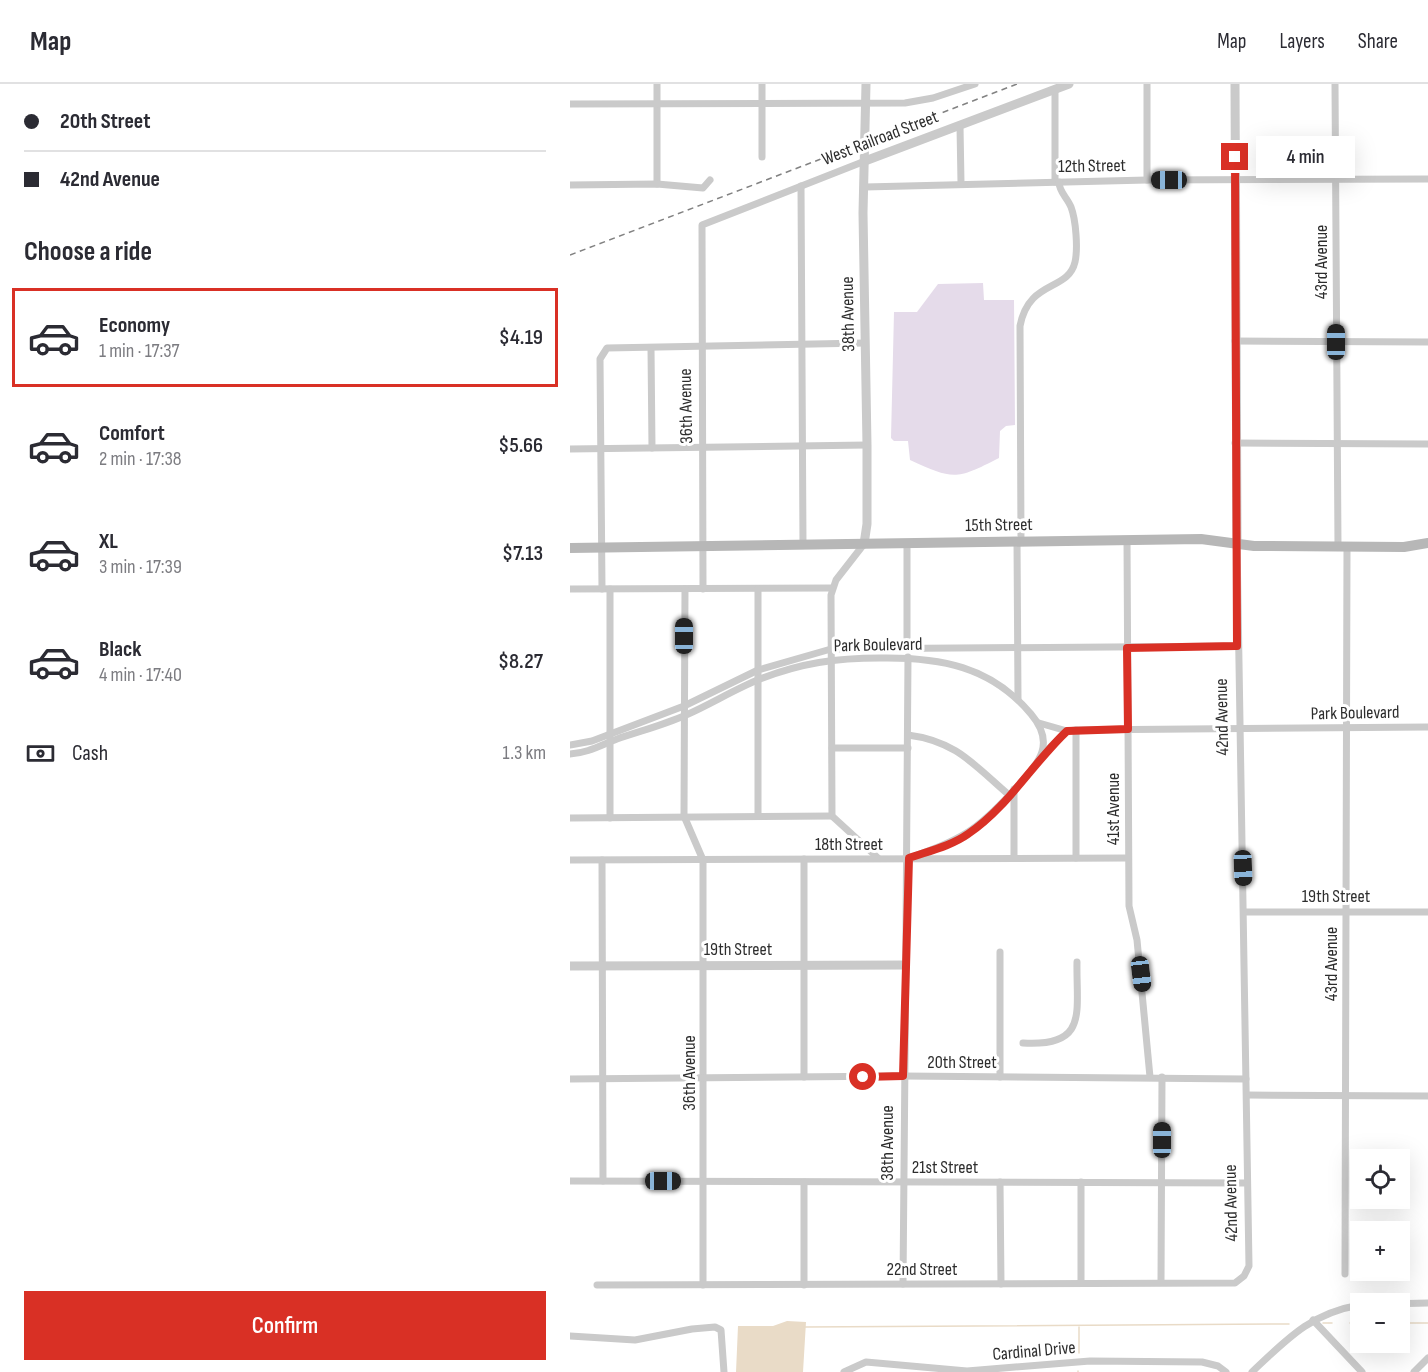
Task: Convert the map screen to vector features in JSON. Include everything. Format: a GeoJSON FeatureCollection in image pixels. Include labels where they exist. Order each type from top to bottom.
{"type":"FeatureCollection","features":[{"type":"Feature","properties":{"kind":"main road","name":"15th Street"},"geometry":{"type":"LineString","coordinates":[[570,548],[1201,539],[1254,546],[1404,547],[1428,543]]}},
{"type":"Feature","properties":{"kind":"street"},"geometry":{"type":"LineString","coordinates":[[657,84],[657,184]]}},
{"type":"Feature","properties":{"kind":"street"},"geometry":{"type":"LineString","coordinates":[[762,84],[762,157]]}},
{"type":"Feature","properties":{"kind":"street","name":"38th Avenue"},"geometry":{"type":"LineString","coordinates":[[864,544],[867,524],[866,84]]}},
{"type":"Feature","properties":{"kind":"street","name":"West Railroad Street"},"geometry":{"type":"LineString","coordinates":[[570,104],[866,104],[920,101],[975,84]]}},
{"type":"Feature","properties":{"kind":"street","name":"West Railroad Street"},"geometry":{"type":"LineString","coordinates":[[703,224],[1069,84]]}},
{"type":"Feature","properties":{"kind":"street"},"geometry":{"type":"LineString","coordinates":[[1147,84],[1147,180]]}},
{"type":"Feature","properties":{"kind":"street","name":"42nd Avenue"},"geometry":{"type":"LineString","coordinates":[[1235,84],[1237,646],[1244,912],[1249,1266],[1244,1276]]}},
{"type":"Feature","properties":{"kind":"street","name":"43rd Avenue"},"geometry":{"type":"LineString","coordinates":[[1335,84],[1337,443],[1347,729],[1344,1274]]}},
{"type":"Feature","properties":{"kind":"street"},"geometry":{"type":"LineString","coordinates":[[1018,699],[1020,326],[1024,310],[1032,296],[1064,279],[1076,259],[1073,213],[1057,182],[1054,90]]}},
{"type":"Feature","properties":{"kind":"street"},"geometry":{"type":"LineString","coordinates":[[960,126],[961,183]]}},
{"type":"Feature","properties":{"kind":"street","name":"12th Street"},"geometry":{"type":"LineString","coordinates":[[865,186],[1147,180],[1428,179]]}},
{"type":"Feature","properties":{"kind":"street"},"geometry":{"type":"LineString","coordinates":[[570,185],[657,184],[696,189],[703,188],[710,180]]}},
{"type":"Feature","properties":{"kind":"street"},"geometry":{"type":"LineString","coordinates":[[801,186],[803,545]]}},
{"type":"Feature","properties":{"kind":"street","name":"36th Avenue"},"geometry":{"type":"LineString","coordinates":[[703,224],[700,347],[703,589]]}},
{"type":"Feature","properties":{"kind":"street"},"geometry":{"type":"LineString","coordinates":[[1235,341],[1428,342]]}},
{"type":"Feature","properties":{"kind":"street"},"geometry":{"type":"LineString","coordinates":[[610,818],[606,589],[602,548],[600,359],[607,348],[865,343]]}},
{"type":"Feature","properties":{"kind":"street"},"geometry":{"type":"LineString","coordinates":[[651,348],[652,448]]}},
{"type":"Feature","properties":{"kind":"street"},"geometry":{"type":"LineString","coordinates":[[1235,443],[1428,444]]}},
{"type":"Feature","properties":{"kind":"street"},"geometry":{"type":"LineString","coordinates":[[570,448],[867,445]]}},
{"type":"Feature","properties":{"kind":"street","name":"41st Avenue"},"geometry":{"type":"LineString","coordinates":[[1127,540],[1129,906],[1137,940],[1149,1077]]}},
{"type":"Feature","properties":{"kind":"street"},"geometry":{"type":"LineString","coordinates":[[907,543],[907,649]]}},
{"type":"Feature","properties":{"kind":"street"},"geometry":{"type":"LineString","coordinates":[[832,816],[832,588],[864,544]]}},
{"type":"Feature","properties":{"kind":"street"},"geometry":{"type":"LineString","coordinates":[[570,590],[832,588]]}},
{"type":"Feature","properties":{"kind":"street"},"geometry":{"type":"LineString","coordinates":[[684,589],[684,816],[704,860]]}},
{"type":"Feature","properties":{"kind":"street"},"geometry":{"type":"LineString","coordinates":[[758,589],[758,816]]}},
{"type":"Feature","properties":{"kind":"street"},"geometry":{"type":"LineString","coordinates":[[908,657],[949,649],[1237,646]]}},
{"type":"Feature","properties":{"kind":"street","name":"Park Boulevard"},"geometry":{"type":"LineString","coordinates":[[570,745],[592,741],[610,732],[684,706],[758,670],[831,649],[949,649]]}},
{"type":"Feature","properties":{"kind":"street","name":"38th Avenue"},"geometry":{"type":"LineString","coordinates":[[903,1284],[903,1076],[909,858],[908,657]]}},
{"type":"Feature","properties":{"kind":"street","name":"Park Boulevard"},"geometry":{"type":"LineString","coordinates":[[570,754],[592,750],[684,716],[758,680],[832,658],[908,657],[940,661],[974,670],[1018,699],[1039,723],[1067,731],[1428,728]]}},
{"type":"Feature","properties":{"kind":"street"},"geometry":{"type":"LineString","coordinates":[[1039,723],[1045,737],[1044,753]]}},
{"type":"Feature","properties":{"kind":"street"},"geometry":{"type":"LineString","coordinates":[[1076,730],[1076,858]]}},
{"type":"Feature","properties":{"kind":"street"},"geometry":{"type":"LineString","coordinates":[[909,858],[968,834],[1012,792],[1044,753],[1067,731]]}},
{"type":"Feature","properties":{"kind":"street"},"geometry":{"type":"LineString","coordinates":[[908,735],[934,739],[954,748],[1012,792]]}},
{"type":"Feature","properties":{"kind":"street"},"geometry":{"type":"LineString","coordinates":[[831,748],[908,748]]}},
{"type":"Feature","properties":{"kind":"street"},"geometry":{"type":"LineString","coordinates":[[1012,792],[1014,858]]}},
{"type":"Feature","properties":{"kind":"street"},"geometry":{"type":"LineString","coordinates":[[570,818],[832,816],[878,859]]}},
{"type":"Feature","properties":{"kind":"street","name":"18th Street"},"geometry":{"type":"LineString","coordinates":[[570,860],[1128,858]]}},
{"type":"Feature","properties":{"kind":"street"},"geometry":{"type":"LineString","coordinates":[[804,859],[804,1077]]}},
{"type":"Feature","properties":{"kind":"street"},"geometry":{"type":"LineString","coordinates":[[602,860],[603,1181]]}},
{"type":"Feature","properties":{"kind":"street","name":"36th Avenue"},"geometry":{"type":"LineString","coordinates":[[703,1285],[704,860]]}},
{"type":"Feature","properties":{"kind":"street","name":"19th Street"},"geometry":{"type":"LineString","coordinates":[[1244,912],[1428,912]]}},
{"type":"Feature","properties":{"kind":"street"},"geometry":{"type":"LineString","coordinates":[[1000,952],[1000,1077]]}},
{"type":"Feature","properties":{"kind":"street"},"geometry":{"type":"LineString","coordinates":[[1023,1043],[1050,1044],[1070,1034],[1076,1022],[1077,962]]}},
{"type":"Feature","properties":{"kind":"street","name":"19th Street"},"geometry":{"type":"LineString","coordinates":[[570,966],[906,964]]}},
{"type":"Feature","properties":{"kind":"street","name":"20th Street"},"geometry":{"type":"LineString","coordinates":[[570,1079],[903,1076],[1246,1079]]}},
{"type":"Feature","properties":{"kind":"street"},"geometry":{"type":"LineString","coordinates":[[1161,1282],[1162,1077]]}},
{"type":"Feature","properties":{"kind":"street"},"geometry":{"type":"LineString","coordinates":[[1247,1095],[1428,1096]]}},
{"type":"Feature","properties":{"kind":"street","name":"21st Street"},"geometry":{"type":"LineString","coordinates":[[570,1181],[1247,1183]]}},
{"type":"Feature","properties":{"kind":"street"},"geometry":{"type":"LineString","coordinates":[[804,1182],[804,1285]]}},
{"type":"Feature","properties":{"kind":"street"},"geometry":{"type":"LineString","coordinates":[[1000,1182],[1001,1284]]}},
{"type":"Feature","properties":{"kind":"street"},"geometry":{"type":"LineString","coordinates":[[1081,1182],[1081,1282]]}},
{"type":"Feature","properties":{"kind":"street","name":"22nd Street"},"geometry":{"type":"LineString","coordinates":[[597,1285],[1235,1283],[1244,1276]]}},
{"type":"Feature","properties":{"kind":"street"},"geometry":{"type":"LineString","coordinates":[[1410,1303],[1428,1303]]}},
{"type":"Feature","properties":{"kind":"street"},"geometry":{"type":"LineString","coordinates":[[1252,1372],[1299,1329],[1313,1320],[1350,1307]]}},
{"type":"Feature","properties":{"kind":"street"},"geometry":{"type":"LineString","coordinates":[[1313,1320],[1362,1372]]}},
{"type":"Feature","properties":{"kind":"street"},"geometry":{"type":"LineString","coordinates":[[570,1336],[635,1340],[692,1329],[715,1328],[721,1330],[723,1372]]}},
{"type":"Feature","properties":{"kind":"street"},"geometry":{"type":"LineString","coordinates":[[1414,1372],[1428,1358]]}},
{"type":"Feature","properties":{"kind":"street","name":"Cardinal Drive"},"geometry":{"type":"LineString","coordinates":[[844,1372],[866,1362],[967,1371],[1090,1361],[1202,1362],[1218,1365],[1226,1372]]}},
{"type":"Feature","properties":{"kind":"shaded area"},"geometry":{"type":"Polygon","coordinates":[[[983,283],[984,300],[1014,300],[1015,425],[1006,426],[1000,431],[999,458],[964,474],[946,474],[910,460],[908,441],[894,441],[891,438],[894,312],[917,312],[938,284],[983,283]]]}},
{"type":"Feature","properties":{"kind":"shaded area"},"geometry":{"type":"Polygon","coordinates":[[[787,1321],[806,1322],[803,1372],[736,1372],[738,1326],[773,1326],[787,1321]]]}},
{"type":"Feature","properties":{"kind":"waterway"},"geometry":{"type":"LineString","coordinates":[[1323,1323],[1332,1323]]}},
{"type":"Feature","properties":{"kind":"waterway"},"geometry":{"type":"LineString","coordinates":[[1410,1323],[1428,1323]]}},
{"type":"Feature","properties":{"kind":"waterway"},"geometry":{"type":"LineString","coordinates":[[804,1327],[1289,1324]]}},
{"type":"Feature","properties":{"kind":"waterway"},"geometry":{"type":"LineString","coordinates":[[1079,1327],[1079,1353]]}},
{"type":"Feature","properties":{"kind":"railway"},"geometry":{"type":"LineString","coordinates":[[570,255],[1017,84]]}},
{"type":"Feature","properties":{"kind":"route"},"geometry":{"type":"LineString","coordinates":[[863,1077],[903,1076],[909,858],[948,844],[979,826],[1044,753],[1067,731],[1128,729],[1127,648],[1237,646],[1235,157]]}}]}
